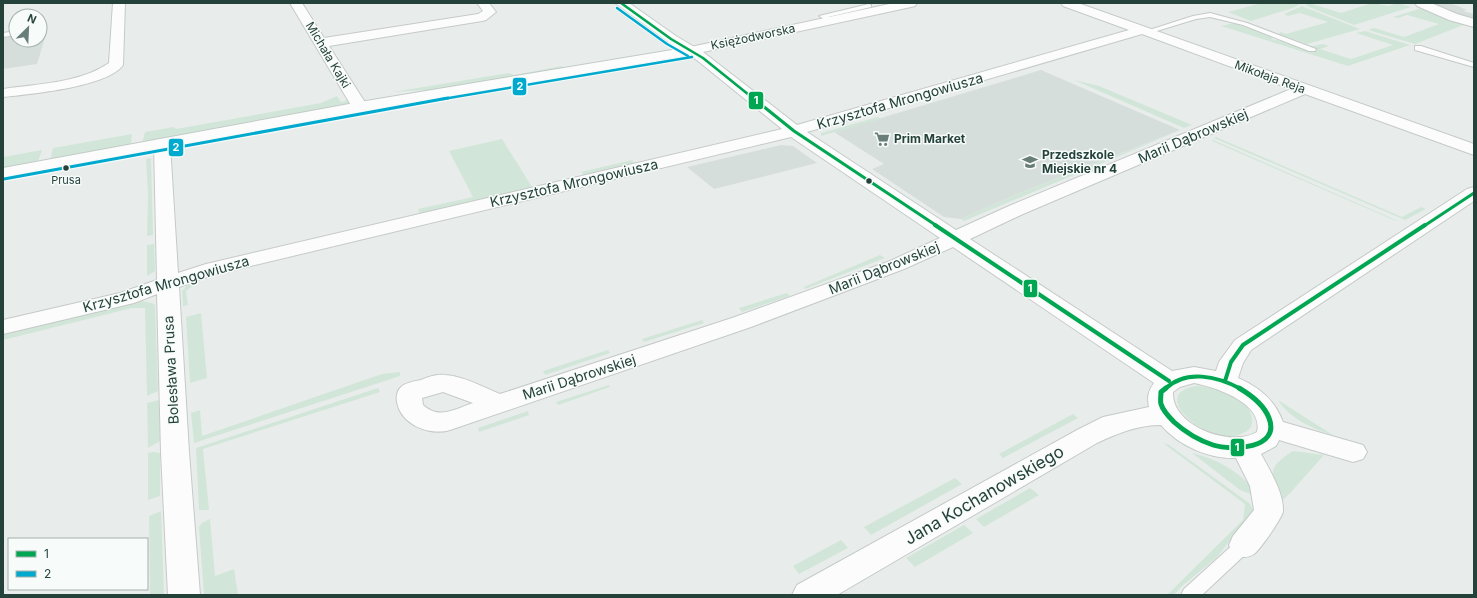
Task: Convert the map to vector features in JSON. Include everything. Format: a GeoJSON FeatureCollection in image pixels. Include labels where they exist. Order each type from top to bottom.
{"type":"FeatureCollection","features":[{"type":"Feature","properties":{"kind":"street"},"geometry":{"type":"LineString","coordinates":[[3,94],[86,80],[111,70],[116,65],[119,3]]}},
{"type":"Feature","properties":{"kind":"street","name":"Michała Kajki"},"geometry":{"type":"LineString","coordinates":[[296,3],[360,107]]}},
{"type":"Feature","properties":{"kind":"street"},"geometry":{"type":"LineString","coordinates":[[320,43],[482,17],[490,12],[483,3]]}},
{"type":"Feature","properties":{"kind":"street"},"geometry":{"type":"LineString","coordinates":[[620,3],[671,39],[703,58],[794,131],[1169,381]]}},
{"type":"Feature","properties":{"kind":"street","name":"Księżodworska"},"geometry":{"type":"LineString","coordinates":[[3,173],[360,107],[691,51],[911,3]]}},
{"type":"Feature","properties":{"kind":"street","name":"Mikołaja Reja"},"geometry":{"type":"LineString","coordinates":[[1067,3],[1474,150]]}},
{"type":"Feature","properties":{"kind":"street"},"geometry":{"type":"LineString","coordinates":[[1421,3],[1453,17],[1474,23]]}},
{"type":"Feature","properties":{"kind":"street","name":"Krzysztofa Mrongowiusza"},"geometry":{"type":"LineString","coordinates":[[3,327],[126,298],[206,270],[794,131],[1145,31]]}},
{"type":"Feature","properties":{"kind":"street","name":"Marii Dąbrowskiej"},"geometry":{"type":"LineString","coordinates":[[499,404],[743,322],[897,265],[1016,210],[1304,89]]}},
{"type":"Feature","properties":{"kind":"street","name":"Bolesława Prusa"},"geometry":{"type":"LineString","coordinates":[[162,144],[175,452],[184,595]]}},
{"type":"Feature","properties":{"kind":"street"},"geometry":{"type":"LineString","coordinates":[[1225,382],[1231,362],[1243,345],[1474,193]]}},
{"type":"Feature","properties":{"kind":"street"},"geometry":{"type":"LineString","coordinates":[[1194,375],[1225,382],[1237,387],[1258,402],[1266,411],[1272,428],[1270,436],[1264,442],[1244,449],[1228,448],[1210,444],[1178,427],[1167,416],[1161,405],[1160,395],[1162,387],[1169,381],[1180,376],[1194,375]]}},
{"type":"Feature","properties":{"kind":"street","name":"Jana Kochanowskiego"},"geometry":{"type":"LineString","coordinates":[[808,595],[1088,436],[1112,424],[1148,416],[1167,416]]}},
{"type":"Feature","properties":{"kind":"street"},"geometry":{"type":"LineString","coordinates":[[1272,428],[1353,452]]}},
{"type":"Feature","properties":{"kind":"street"},"geometry":{"type":"LineString","coordinates":[[1244,449],[1264,486],[1269,512],[1244,545]]}},
{"type":"Feature","properties":{"kind":"lane"},"geometry":{"type":"LineString","coordinates":[[829,20],[822,16],[869,6]]}},
{"type":"Feature","properties":{"kind":"lane"},"geometry":{"type":"LineString","coordinates":[[1145,31],[1195,16],[1210,15],[1244,24],[1312,49]]}},
{"type":"Feature","properties":{"kind":"lane"},"geometry":{"type":"LineString","coordinates":[[1418,48],[1474,65]]}},
{"type":"Feature","properties":{"kind":"lane"},"geometry":{"type":"LineString","coordinates":[[1190,595],[1244,545]]}},
{"type":"Feature","properties":{"kind":"shaded area"},"geometry":{"type":"Polygon","coordinates":[[[1428,3],[1448,3],[1458,6],[1467,10],[1463,11],[1474,14],[1474,20],[1442,11],[1441,7],[1428,3]]]}},
{"type":"Feature","properties":{"kind":"shaded area"},"geometry":{"type":"Polygon","coordinates":[[[8,36],[8,48],[42,48],[37,64],[3,69],[3,37],[8,36]]]}},
{"type":"Feature","properties":{"kind":"shaded area","name":"Przedszkole Miejskie nr 4"},"geometry":{"type":"Polygon","coordinates":[[[1041,70],[1180,130],[1017,194],[961,219],[944,217],[872,169],[884,164],[834,132],[1041,70]]]}},
{"type":"Feature","properties":{"kind":"shaded area"},"geometry":{"type":"Polygon","coordinates":[[[781,145],[793,146],[817,163],[714,189],[687,167],[781,145]]]}},
{"type":"Feature","properties":{"kind":"green space"},"geometry":{"type":"Polygon","coordinates":[[[1262,3],[1302,3],[1293,8],[1251,21],[1228,12],[1262,3]]]}},
{"type":"Feature","properties":{"kind":"green space"},"geometry":{"type":"Polygon","coordinates":[[[1309,3],[1315,3],[1312,4],[1341,13],[1372,3],[1389,6],[1397,3],[1411,7],[1354,25],[1306,5],[1309,3]]]}},
{"type":"Feature","properties":{"kind":"green space"},"geometry":{"type":"Polygon","coordinates":[[[1302,6],[1360,29],[1307,44],[1279,34],[1280,32],[1286,34],[1328,22],[1300,13],[1288,16],[1284,14],[1302,6]]]}},
{"type":"Feature","properties":{"kind":"green space"},"geometry":{"type":"Polygon","coordinates":[[[1425,7],[1466,24],[1415,44],[1368,30],[1374,28],[1404,37],[1439,24],[1407,15],[1398,18],[1393,17],[1425,7]]]}},
{"type":"Feature","properties":{"kind":"green space"},"geometry":{"type":"Polygon","coordinates":[[[1234,23],[1274,37],[1271,39],[1302,48],[1323,44],[1329,46],[1320,49],[1351,59],[1393,45],[1356,33],[1365,31],[1410,45],[1348,66],[1221,26],[1234,23]]]}},
{"type":"Feature","properties":{"kind":"green space"},"geometry":{"type":"Polygon","coordinates":[[[651,62],[651,64],[564,79],[561,78],[651,62]]]}},
{"type":"Feature","properties":{"kind":"green space"},"geometry":{"type":"Polygon","coordinates":[[[562,66],[563,68],[520,75],[515,78],[427,93],[426,90],[393,92],[509,73],[514,75],[562,66]]]}},
{"type":"Feature","properties":{"kind":"green space"},"geometry":{"type":"Polygon","coordinates":[[[1074,80],[1099,86],[1192,125],[1184,128],[1074,80]]]}},
{"type":"Feature","properties":{"kind":"green space"},"geometry":{"type":"Polygon","coordinates":[[[337,96],[341,102],[348,100],[348,103],[345,106],[142,144],[145,132],[174,127],[176,129],[321,103],[337,96]]]}},
{"type":"Feature","properties":{"kind":"green space"},"geometry":{"type":"Polygon","coordinates":[[[878,117],[881,119],[821,136],[821,133],[878,117]]]}},
{"type":"Feature","properties":{"kind":"green space"},"geometry":{"type":"Polygon","coordinates":[[[1181,130],[964,221],[961,219],[1017,194],[1181,130]]]}},
{"type":"Feature","properties":{"kind":"green space"},"geometry":{"type":"Polygon","coordinates":[[[132,134],[131,145],[50,160],[53,148],[132,134]]]}},
{"type":"Feature","properties":{"kind":"green space"},"geometry":{"type":"Polygon","coordinates":[[[1216,137],[1402,217],[1421,207],[1426,209],[1405,220],[1214,138],[1216,137]]]}},
{"type":"Feature","properties":{"kind":"green space"},"geometry":{"type":"Polygon","coordinates":[[[502,139],[532,187],[569,178],[570,180],[420,214],[418,209],[473,197],[449,151],[502,139]]]}},
{"type":"Feature","properties":{"kind":"green space"},"geometry":{"type":"Polygon","coordinates":[[[1213,140],[1398,221],[1212,141],[1213,140]]]}},
{"type":"Feature","properties":{"kind":"green space"},"geometry":{"type":"Polygon","coordinates":[[[42,150],[38,162],[3,168],[3,157],[42,150]]]}},
{"type":"Feature","properties":{"kind":"green space"},"geometry":{"type":"Polygon","coordinates":[[[141,152],[148,153],[47,172],[49,168],[141,152]]]}},
{"type":"Feature","properties":{"kind":"green space"},"geometry":{"type":"Polygon","coordinates":[[[667,157],[584,176],[581,172],[632,160],[634,163],[667,157]]]}},
{"type":"Feature","properties":{"kind":"green space"},"geometry":{"type":"Polygon","coordinates":[[[151,158],[153,235],[147,236],[148,194],[146,159],[151,158]]]}},
{"type":"Feature","properties":{"kind":"green space"},"geometry":{"type":"Polygon","coordinates":[[[154,244],[155,271],[147,276],[147,245],[154,244]]]}},
{"type":"Feature","properties":{"kind":"green space"},"geometry":{"type":"Polygon","coordinates":[[[300,254],[203,278],[186,291],[188,305],[183,306],[182,291],[189,283],[201,277],[300,254]]]}},
{"type":"Feature","properties":{"kind":"green space"},"geometry":{"type":"Polygon","coordinates":[[[880,255],[885,258],[805,289],[804,287],[880,255]]]}},
{"type":"Feature","properties":{"kind":"green space"},"geometry":{"type":"Polygon","coordinates":[[[787,293],[790,296],[742,312],[739,308],[787,293]]]}},
{"type":"Feature","properties":{"kind":"green space"},"geometry":{"type":"Polygon","coordinates":[[[141,301],[155,305],[158,391],[147,396],[145,308],[132,308],[3,340],[3,333],[131,302],[141,301]]]}},
{"type":"Feature","properties":{"kind":"green space"},"geometry":{"type":"Polygon","coordinates":[[[201,313],[207,378],[190,383],[186,317],[201,313]]]}},
{"type":"Feature","properties":{"kind":"green space"},"geometry":{"type":"Polygon","coordinates":[[[702,320],[704,323],[644,342],[642,339],[702,320]]]}},
{"type":"Feature","properties":{"kind":"green space"},"geometry":{"type":"Polygon","coordinates":[[[608,350],[610,353],[545,375],[543,371],[608,350]]]}},
{"type":"Feature","properties":{"kind":"green space"},"geometry":{"type":"Polygon","coordinates":[[[400,372],[400,376],[194,443],[191,413],[200,410],[202,436],[382,374],[400,372]]]}},
{"type":"Feature","properties":{"kind":"green space"},"geometry":{"type":"Polygon","coordinates":[[[609,385],[610,387],[558,405],[556,402],[609,385]]]}},
{"type":"Feature","properties":{"kind":"green space"},"geometry":{"type":"Polygon","coordinates":[[[1196,386],[1224,392],[1243,403],[1249,410],[1252,418],[1251,427],[1239,435],[1223,436],[1207,431],[1192,422],[1182,412],[1177,401],[1181,392],[1196,386]]]}},
{"type":"Feature","properties":{"kind":"green space"},"geometry":{"type":"Polygon","coordinates":[[[378,388],[380,392],[203,449],[209,510],[199,510],[196,448],[378,388]]]}},
{"type":"Feature","properties":{"kind":"green space"},"geometry":{"type":"Polygon","coordinates":[[[159,400],[160,441],[148,448],[147,403],[159,400]]]}},
{"type":"Feature","properties":{"kind":"green space"},"geometry":{"type":"Polygon","coordinates":[[[1278,400],[1333,435],[1318,430],[1295,418],[1278,400]]]}},
{"type":"Feature","properties":{"kind":"green space"},"geometry":{"type":"Polygon","coordinates":[[[528,411],[529,415],[479,432],[478,428],[528,411]]]}},
{"type":"Feature","properties":{"kind":"green space"},"geometry":{"type":"Polygon","coordinates":[[[1073,414],[1078,418],[1003,458],[999,454],[1073,414]]]}},
{"type":"Feature","properties":{"kind":"green space"},"geometry":{"type":"Polygon","coordinates":[[[1163,443],[1169,445],[1249,503],[1254,511],[1216,558],[1182,586],[1174,595],[1167,595],[1243,520],[1245,504],[1163,443]]]}},
{"type":"Feature","properties":{"kind":"green space"},"geometry":{"type":"Polygon","coordinates":[[[1293,451],[1324,455],[1278,505],[1273,479],[1274,468],[1284,457],[1293,451]]]}},
{"type":"Feature","properties":{"kind":"green space"},"geometry":{"type":"Polygon","coordinates":[[[148,453],[160,453],[160,496],[148,500],[148,453]]]}},
{"type":"Feature","properties":{"kind":"green space"},"geometry":{"type":"Polygon","coordinates":[[[1192,453],[1210,458],[1238,474],[1252,488],[1256,496],[1240,490],[1192,453]]]}},
{"type":"Feature","properties":{"kind":"green space"},"geometry":{"type":"Polygon","coordinates":[[[955,478],[962,484],[871,535],[864,527],[955,478]]]}},
{"type":"Feature","properties":{"kind":"green space"},"geometry":{"type":"Polygon","coordinates":[[[1030,488],[1039,495],[984,527],[976,519],[1030,488]]]}},
{"type":"Feature","properties":{"kind":"green space"},"geometry":{"type":"Polygon","coordinates":[[[161,511],[164,595],[150,595],[149,516],[161,511]]]}},
{"type":"Feature","properties":{"kind":"green space"},"geometry":{"type":"Polygon","coordinates":[[[210,519],[215,576],[234,569],[238,595],[204,595],[199,527],[202,523],[210,519]]]}},
{"type":"Feature","properties":{"kind":"green space"},"geometry":{"type":"Polygon","coordinates":[[[964,525],[973,533],[915,567],[906,558],[964,525]]]}},
{"type":"Feature","properties":{"kind":"green space"},"geometry":{"type":"Polygon","coordinates":[[[841,540],[848,548],[799,574],[793,566],[841,540]]]}},
{"type":"Feature","properties":{"kind":"transit line","name":"1"},"geometry":{"type":"LineString","coordinates":[[621,3],[671,39],[703,58],[794,131],[1169,381]]}},
{"type":"Feature","properties":{"kind":"transit line","name":"2"},"geometry":{"type":"LineString","coordinates":[[617,8],[667,44],[688,56]]}},
{"type":"Feature","properties":{"kind":"transit line","name":"2"},"geometry":{"type":"LineString","coordinates":[[4,179],[361,113],[692,57]]}},
{"type":"Feature","properties":{"kind":"transit line","name":"1"},"geometry":{"type":"LineString","coordinates":[[1225,381],[1231,362],[1243,345],[1474,193]]}},
{"type":"Feature","properties":{"kind":"transit line","name":"1"},"geometry":{"type":"LineString","coordinates":[[1194,375],[1215,379],[1236,386],[1248,394],[1267,414],[1271,423],[1270,432],[1266,438],[1258,444],[1246,447],[1231,448],[1214,445],[1197,438],[1181,428],[1168,416],[1161,404],[1161,392],[1172,382],[1194,375]]}},
{"type":"Feature","properties":{"kind":"place","name":"Prim Market"},"geometry":{"type":"Point","coordinates":[882,139]}},
{"type":"Feature","properties":{"kind":"place","name":"Przedszkole Miejskie nr 4"},"geometry":{"type":"Point","coordinates":[1030,162]}},
{"type":"Feature","properties":{"kind":"place","name":"Prusa"},"geometry":{"type":"Point","coordinates":[66,168]}}]}
